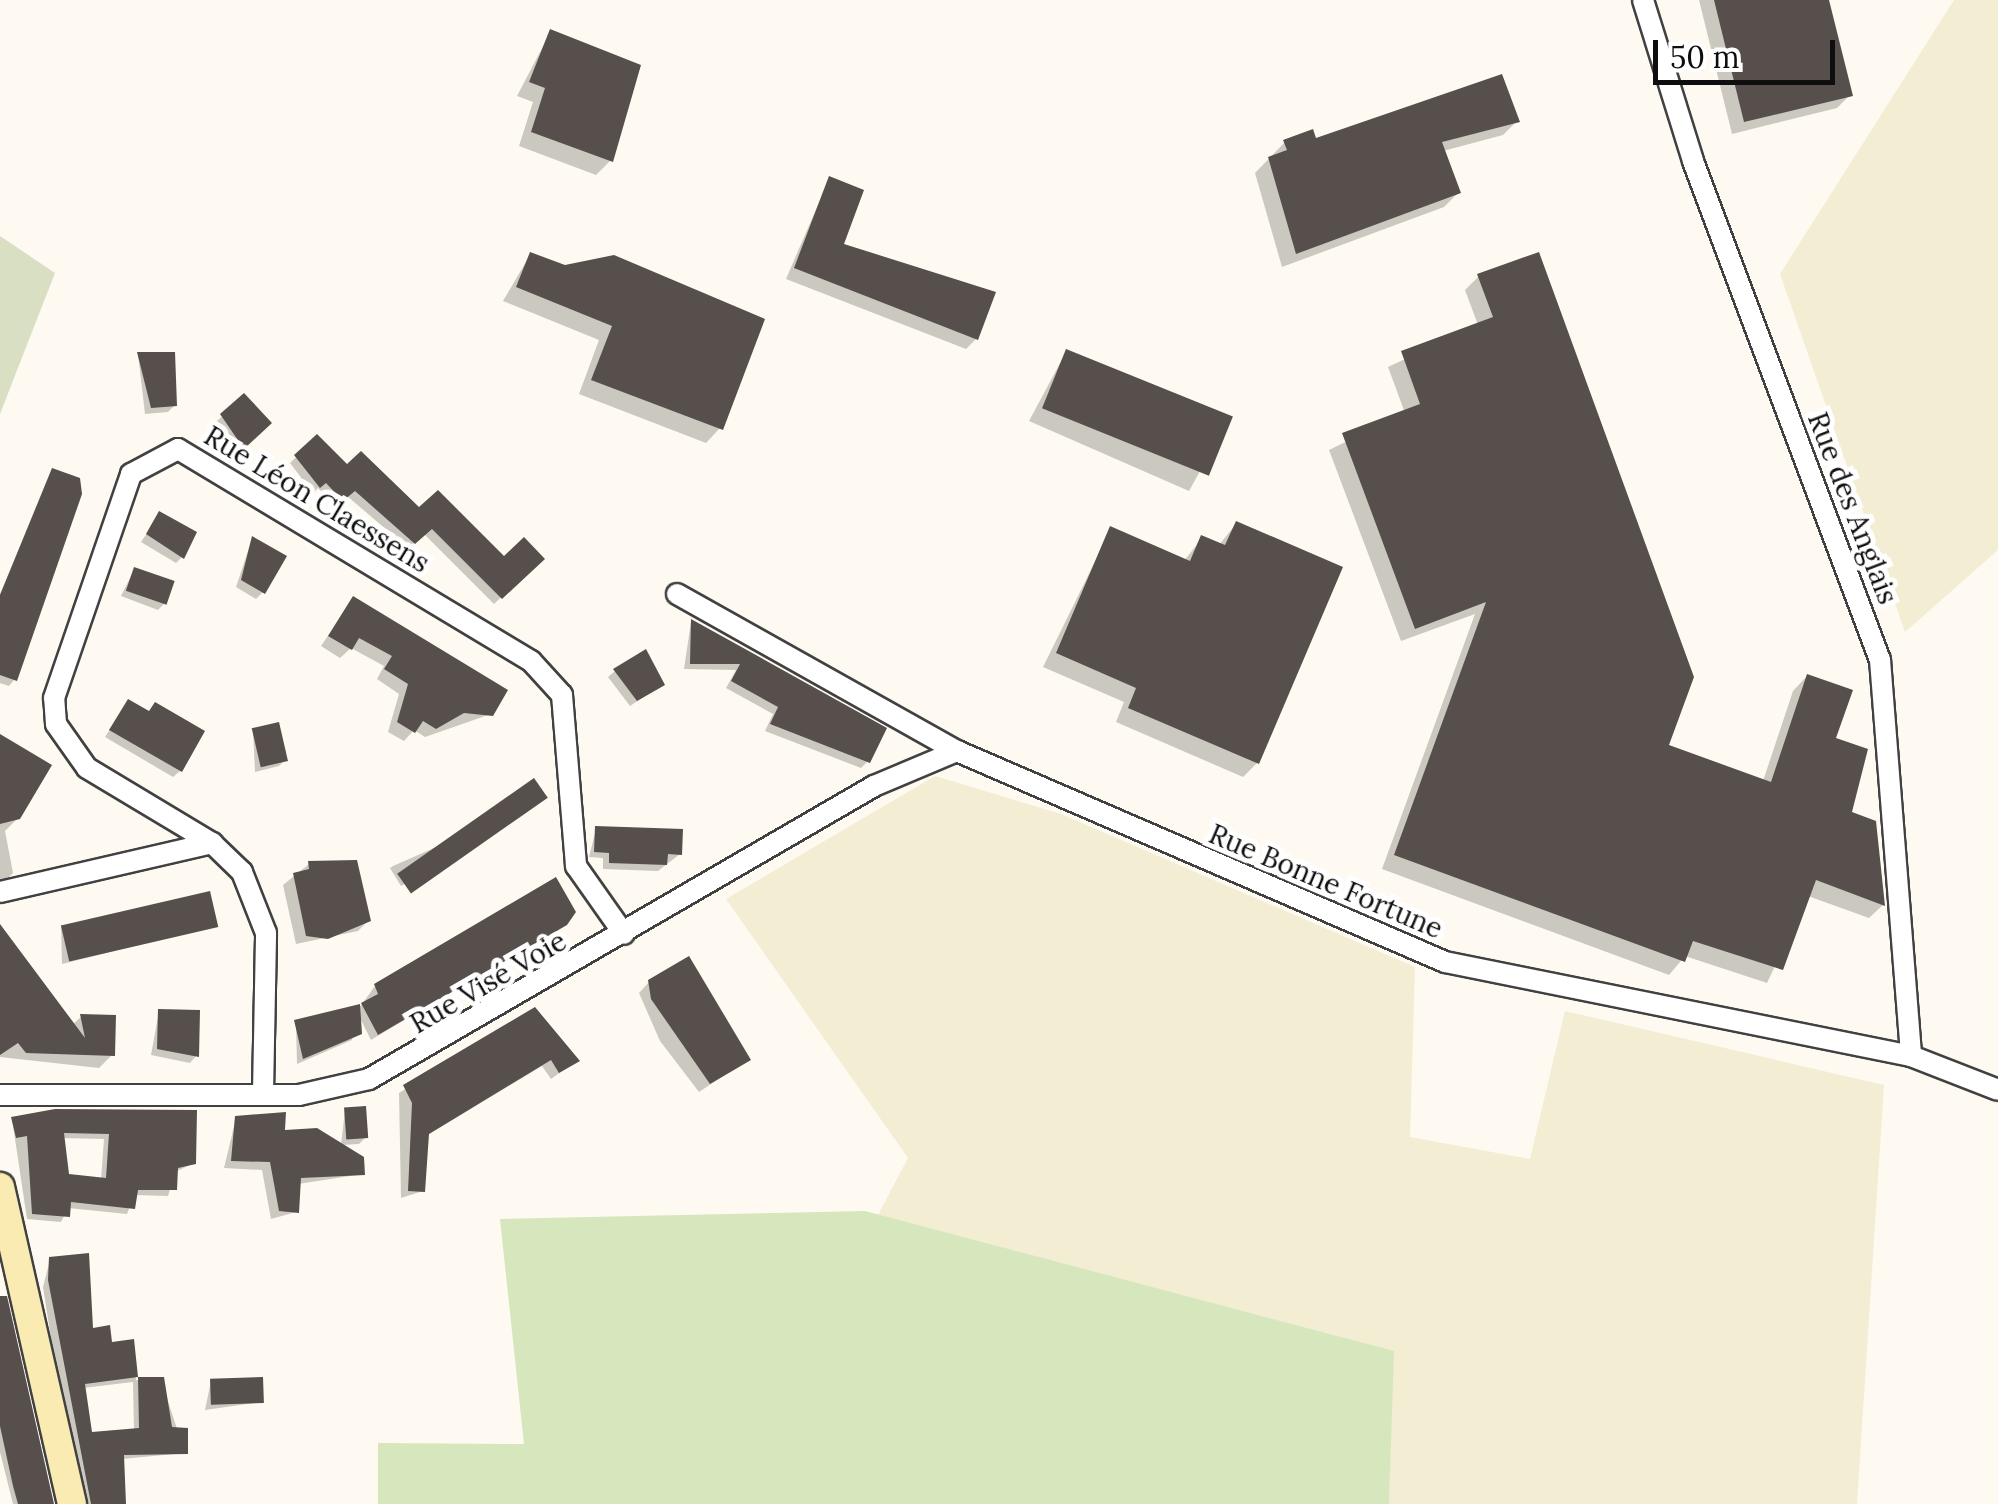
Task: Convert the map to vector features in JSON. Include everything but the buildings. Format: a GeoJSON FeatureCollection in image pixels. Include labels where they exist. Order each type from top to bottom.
{"type":"FeatureCollection","features":[{"type":"Feature","properties":{"kind":"main road"},"geometry":{"type":"LineString","coordinates":[[0,1188],[72,1504]]}},
{"type":"Feature","properties":{"kind":"street","name":"Rue des Anglais"},"geometry":{"type":"LineString","coordinates":[[1643,0],[1693,161],[1880,660],[1912,1056]]}},
{"type":"Feature","properties":{"kind":"street","name":"Rue Léon Claessens"},"geometry":{"type":"LineString","coordinates":[[263,1093],[266,934],[242,872],[212,842],[87,768],[55,711],[131,474],[178,449],[531,660],[562,695],[576,866],[624,934]]}},
{"type":"Feature","properties":{"kind":"street","name":"Rue Bonne Fortune"},"geometry":{"type":"LineString","coordinates":[[677,594],[957,752],[1445,962],[1912,1056],[1998,1090]]}},
{"type":"Feature","properties":{"kind":"street","name":"Rue Visé Voie"},"geometry":{"type":"LineString","coordinates":[[0,1095],[263,1093],[369,1079],[926,757],[957,752]]}},
{"type":"Feature","properties":{"kind":"street"},"geometry":{"type":"LineString","coordinates":[[0,892],[212,842]]}},
{"type":"Feature","properties":{"kind":"shaded area"},"geometry":{"type":"Polygon","coordinates":[[[1954,0],[1998,0],[1998,550],[1905,632],[1780,274],[1954,0]]]}},
{"type":"Feature","properties":{"kind":"shaded area"},"geometry":{"type":"Polygon","coordinates":[[[935,776],[1061,814],[1415,967],[1410,1137],[1530,1159],[1565,1011],[1884,1085],[1857,1504],[1389,1504],[1393,1351],[878,1215],[908,1158],[726,899],[935,776]]]}},
{"type":"Feature","properties":{"kind":"green space"},"geometry":{"type":"Polygon","coordinates":[[[0,236],[55,273],[0,414],[0,236]]]}},
{"type":"Feature","properties":{"kind":"green space"},"geometry":{"type":"Polygon","coordinates":[[[865,1211],[1394,1351],[1389,1504],[378,1504],[378,1443],[524,1444],[500,1219],[865,1211]]]}}]}
